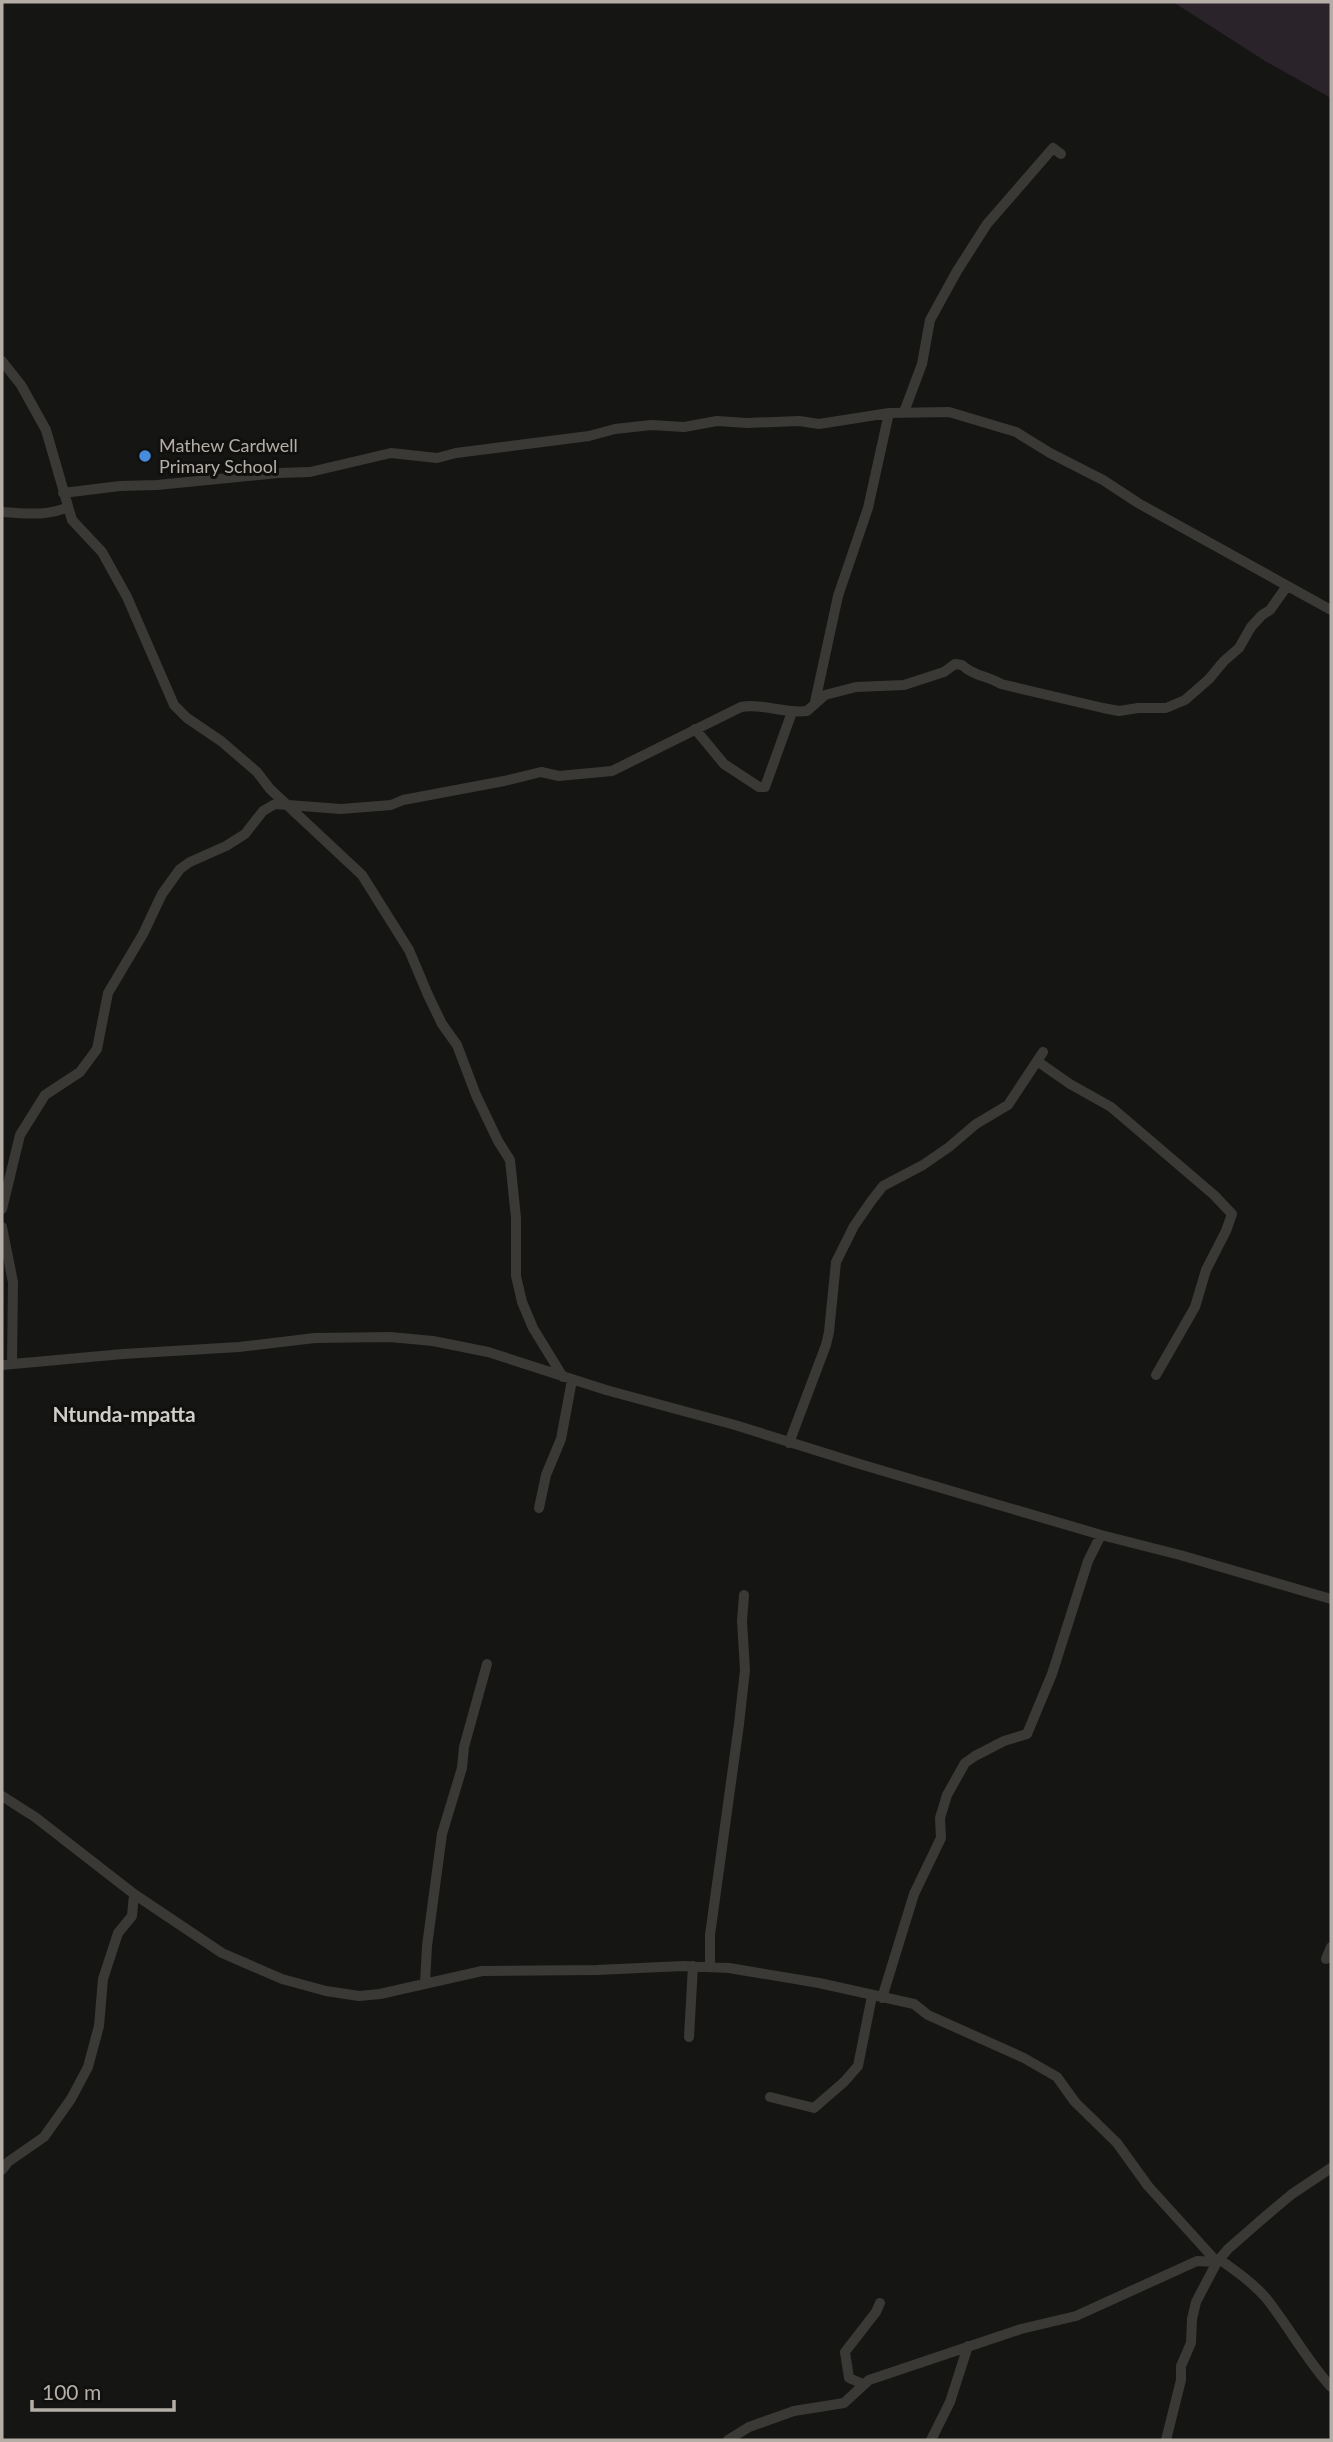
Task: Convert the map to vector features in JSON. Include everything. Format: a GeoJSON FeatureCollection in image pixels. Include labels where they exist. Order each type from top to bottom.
{"type":"FeatureCollection","features":[{"type":"Feature","properties":{"kind":"street"},"geometry":{"type":"LineString","coordinates":[[904,412],[922,364],[930,320],[957,271],[987,224],[1053,148],[1061,155]]}},
{"type":"Feature","properties":{"kind":"street"},"geometry":{"type":"LineString","coordinates":[[2,361],[21,385],[46,430],[72,520],[102,552],[127,597],[174,705],[257,772],[270,789],[362,875],[409,950],[437,1015],[457,1045],[476,1095],[513,1168],[516,1276],[522,1302],[533,1328],[568,1379],[561,1439],[546,1475],[539,1508]]}},
{"type":"Feature","properties":{"kind":"street"},"geometry":{"type":"LineString","coordinates":[[63,493],[120,486],[310,472],[391,453],[444,458],[456,453],[651,425],[684,426],[718,421],[799,421],[820,424],[889,413],[949,412],[1016,432],[1331,610]]}},
{"type":"Feature","properties":{"kind":"street"},"geometry":{"type":"LineString","coordinates":[[816,702],[838,596],[868,508],[889,413]]}},
{"type":"Feature","properties":{"kind":"street"},"geometry":{"type":"LineString","coordinates":[[2,512],[56,513],[68,507]]}},
{"type":"Feature","properties":{"kind":"street"},"geometry":{"type":"LineString","coordinates":[[2,1209],[20,1135],[45,1095],[80,1072],[97,1049],[108,993],[144,934],[170,882],[190,862],[219,851],[245,834],[265,810],[275,804],[341,809],[391,804],[533,773],[559,776],[612,771],[741,707],[762,706],[792,712],[807,711],[825,695],[856,687],[904,685],[944,672],[959,664],[968,672],[990,677],[1001,684],[1103,708],[1119,711],[1166,708],[1185,700],[1209,679],[1239,648],[1251,627],[1262,614],[1270,610],[1287,586]]}},
{"type":"Feature","properties":{"kind":"street"},"geometry":{"type":"LineString","coordinates":[[695,729],[724,764],[760,788],[765,787],[792,712]]}},
{"type":"Feature","properties":{"kind":"street"},"geometry":{"type":"LineString","coordinates":[[789,1443],[826,1345],[836,1262],[861,1215],[883,1186],[923,1165],[976,1124],[1008,1105],[1040,1057],[1070,1084],[1111,1107],[1214,1195],[1232,1214],[1206,1270],[1195,1307],[1156,1375]]}},
{"type":"Feature","properties":{"kind":"street"},"geometry":{"type":"LineString","coordinates":[[2,1227],[13,1282],[7,1365],[239,1347],[315,1338],[390,1337],[433,1341],[488,1352],[568,1379],[714,1419],[1101,1535],[1331,1599]]}},
{"type":"Feature","properties":{"kind":"street"},"geometry":{"type":"LineString","coordinates":[[770,2097],[814,2108],[858,2066],[877,1997],[914,1894],[941,1838],[940,1818],[947,1795],[965,1763],[1004,1741],[1027,1734],[1056,1664],[1088,1561],[1101,1535]]}},
{"type":"Feature","properties":{"kind":"street"},"geometry":{"type":"LineString","coordinates":[[710,1967],[710,1936],[743,1684],[744,1595]]}},
{"type":"Feature","properties":{"kind":"street"},"geometry":{"type":"LineString","coordinates":[[425,1983],[427,1946],[442,1833],[462,1768],[464,1747],[487,1664]]}},
{"type":"Feature","properties":{"kind":"street"},"geometry":{"type":"LineString","coordinates":[[2,1796],[35,1817],[134,1894],[222,1953],[282,1979],[327,1991],[359,1996],[380,1994],[482,1970],[693,1966],[729,1968],[819,1983],[914,2004],[928,2015],[1024,2058],[1057,2077],[1090,2118],[1117,2143],[1149,2186],[1218,2261],[1239,2273],[1264,2297],[1312,2366],[1331,2387]]}},
{"type":"Feature","properties":{"kind":"street"},"geometry":{"type":"LineString","coordinates":[[2,2170],[8,2162],[44,2137],[71,2099],[88,2067],[99,2026],[103,1979],[118,1933],[132,1916],[134,1894]]}},
{"type":"Feature","properties":{"kind":"street"},"geometry":{"type":"LineString","coordinates":[[1326,1959],[1331,1947]]}},
{"type":"Feature","properties":{"kind":"street"},"geometry":{"type":"LineString","coordinates":[[689,2037],[693,1966]]}},
{"type":"Feature","properties":{"kind":"street"},"geometry":{"type":"LineString","coordinates":[[1166,2440],[1181,2380],[1181,2366],[1191,2343],[1196,2302],[1218,2261],[1271,2212],[1330,2171]]}},
{"type":"Feature","properties":{"kind":"street"},"geometry":{"type":"LineString","coordinates":[[728,2440],[749,2427],[794,2411],[844,2403],[869,2380],[1021,2329],[1076,2316],[1197,2261],[1218,2261]]}},
{"type":"Feature","properties":{"kind":"street"},"geometry":{"type":"LineString","coordinates":[[863,2384],[849,2378],[845,2352],[880,2303]]}},
{"type":"Feature","properties":{"kind":"street"},"geometry":{"type":"LineString","coordinates":[[931,2440],[950,2403],[968,2346]]}},
{"type":"Feature","properties":{"kind":"shaded area"},"geometry":{"type":"Polygon","coordinates":[[[1173,2],[1331,2],[1331,98],[1265,61],[1173,2]]]}},
{"type":"Feature","properties":{"kind":"place","name":"Mathew Cardwell Primary School"},"geometry":{"type":"Point","coordinates":[145,456]}},
{"type":"Feature","properties":{"kind":"district","name":"Ntunda-mpatta"},"geometry":{"type":"Point","coordinates":[124,1415]}}]}
